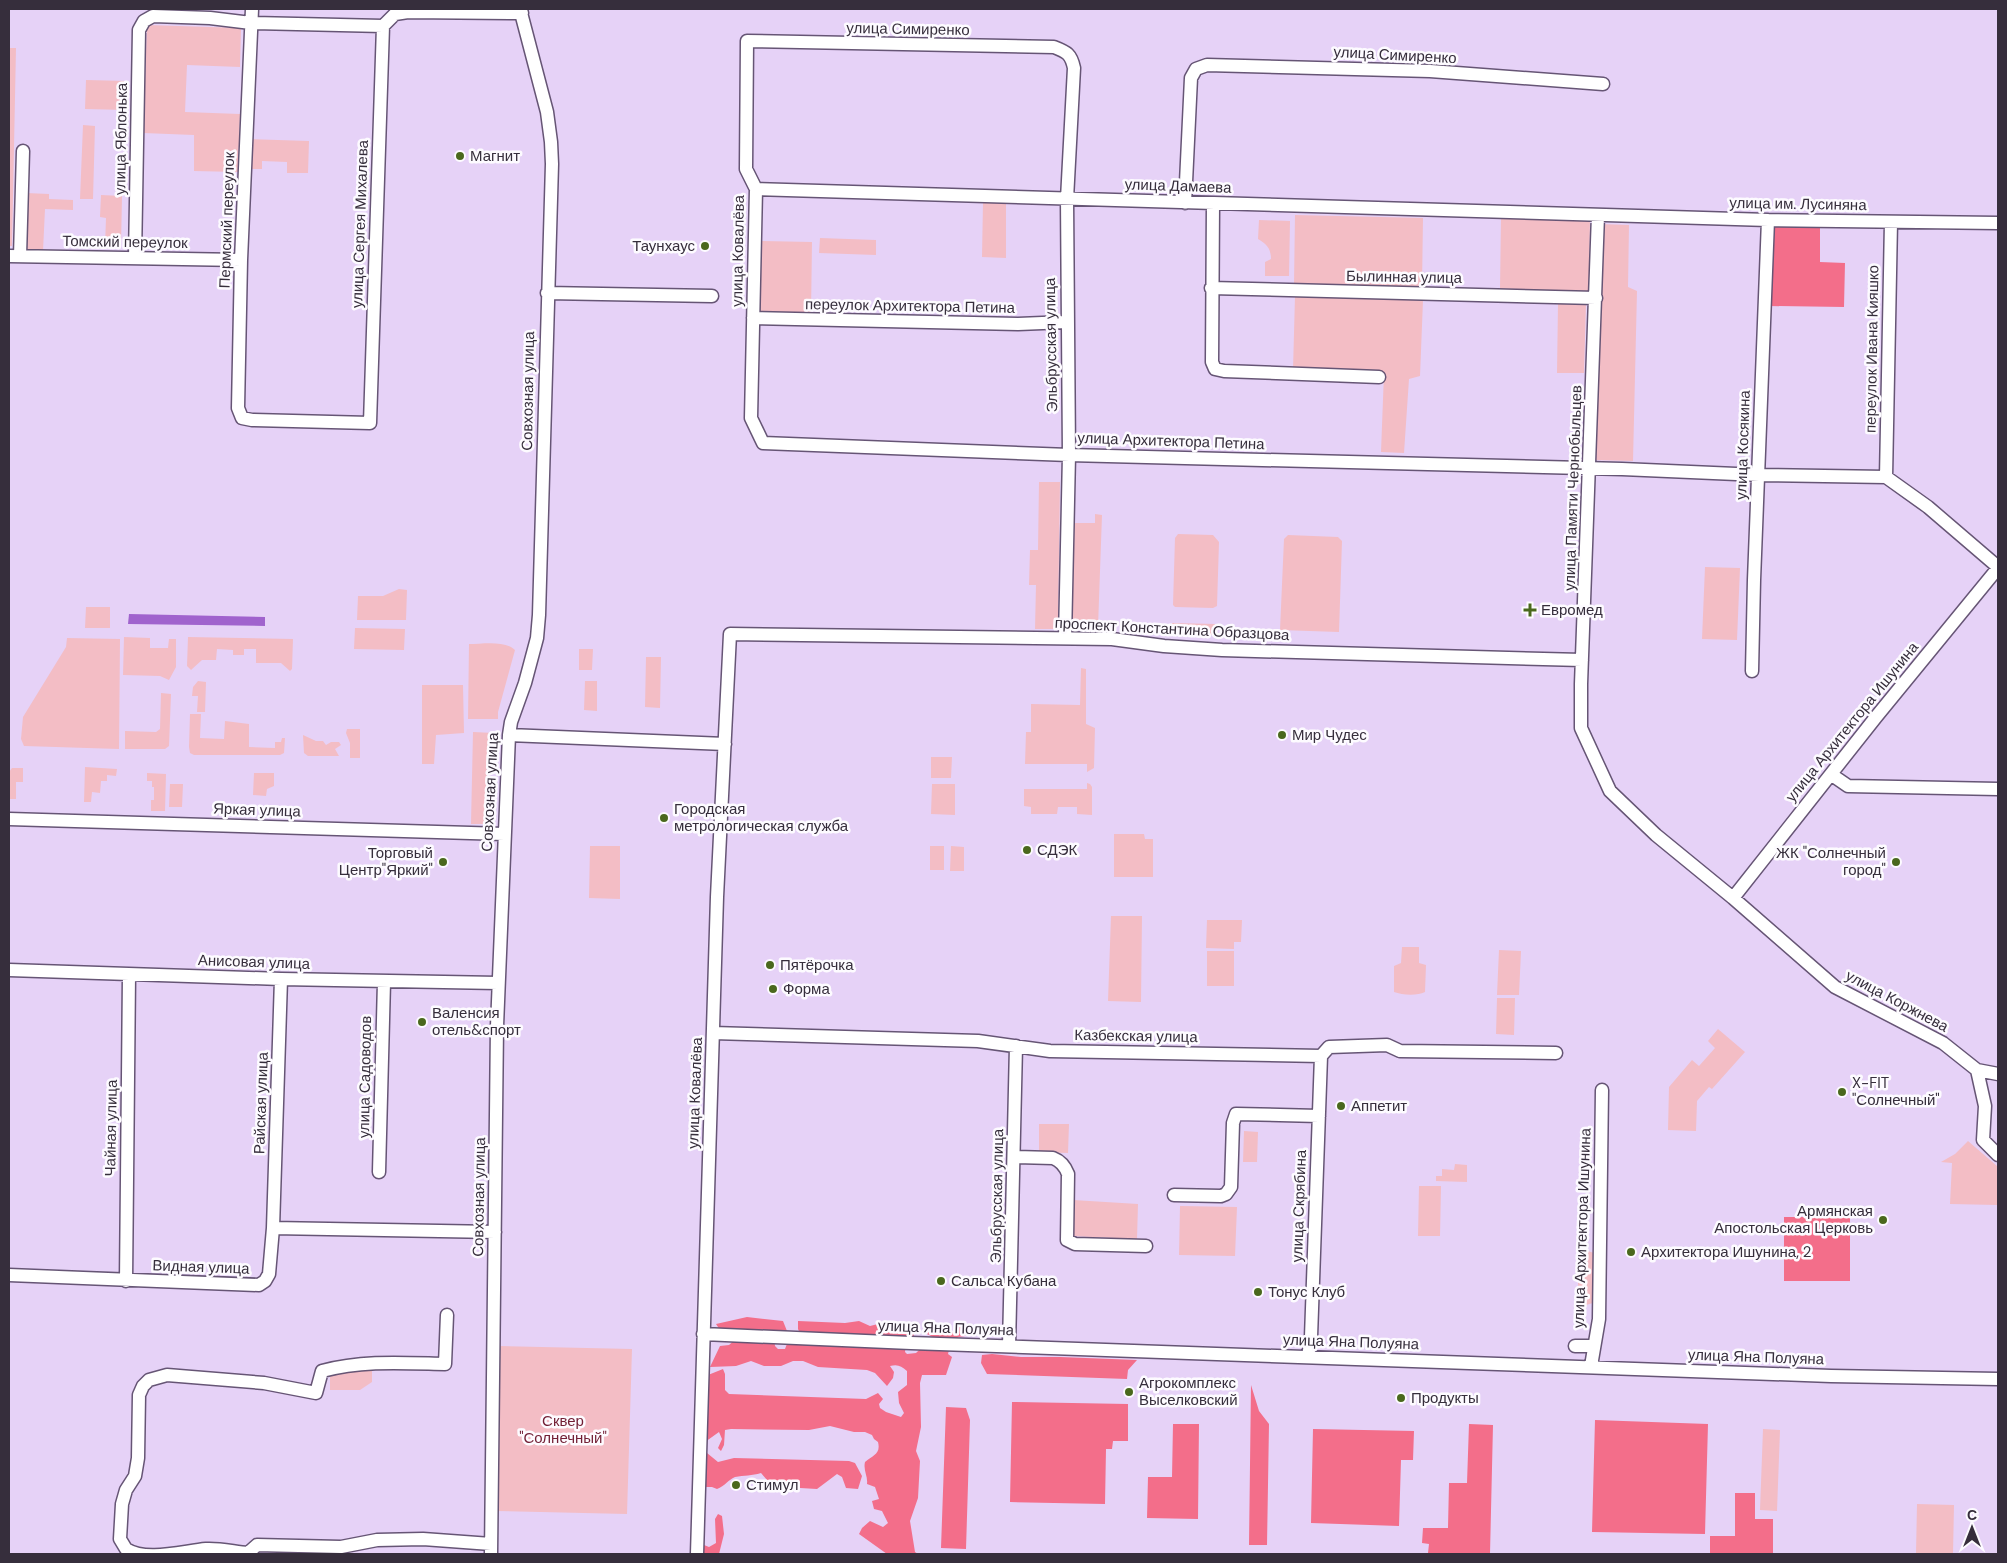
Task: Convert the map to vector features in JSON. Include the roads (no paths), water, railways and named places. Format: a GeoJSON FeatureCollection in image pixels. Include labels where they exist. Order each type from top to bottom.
{"type":"FeatureCollection","features":[{"type":"Feature","properties":{"kind":"street","name":"Пермский переулок"},"geometry":{"type":"LineString","coordinates":[[242,418],[238,408],[241,260],[252,9]]}},
{"type":"Feature","properties":{"kind":"street"},"geometry":{"type":"LineString","coordinates":[[251,23],[383,26],[395,14],[408,12],[521,11]]}},
{"type":"Feature","properties":{"kind":"street","name":"Совхозная улица"},"geometry":{"type":"LineString","coordinates":[[491,1549],[498,983],[504,834],[510,722],[525,682],[537,638],[542,528],[551,142],[541,83],[521,11]]}},
{"type":"Feature","properties":{"kind":"street","name":"улица Яблонька"},"geometry":{"type":"LineString","coordinates":[[135,258],[139,30],[144,21],[153,16],[210,18],[251,23]]}},
{"type":"Feature","properties":{"kind":"street","name":"улица Сергея Михалева"},"geometry":{"type":"LineString","coordinates":[[242,418],[252,420],[370,423],[383,26]]}},
{"type":"Feature","properties":{"kind":"street","name":"улица Симиренко"},"geometry":{"type":"LineString","coordinates":[[747,41],[1054,48],[1068,53]]}},
{"type":"Feature","properties":{"kind":"street","name":"улица Ковалёва"},"geometry":{"type":"LineString","coordinates":[[747,41],[745,61],[746,168],[756,189],[751,418],[758,433]]}},
{"type":"Feature","properties":{"kind":"street","name":"Эльбрусская улица"},"geometry":{"type":"LineString","coordinates":[[1065,638],[1069,454],[1067,199],[1074,68],[1068,53]]}},
{"type":"Feature","properties":{"kind":"street","name":"улица Симиренко"},"geometry":{"type":"LineString","coordinates":[[1185,203],[1191,78],[1196,69],[1207,65],[1430,71],[1603,84]]}},
{"type":"Feature","properties":{"kind":"street"},"geometry":{"type":"LineString","coordinates":[[14,256],[23,151]]}},
{"type":"Feature","properties":{"kind":"street","name":"улица Дамаева"},"geometry":{"type":"LineString","coordinates":[[756,189],[1598,214]]}},
{"type":"Feature","properties":{"kind":"street"},"geometry":{"type":"LineString","coordinates":[[1213,204],[1212,362],[1216,369],[1224,371],[1379,377]]}},
{"type":"Feature","properties":{"kind":"street","name":"улица им. Лусиняна"},"geometry":{"type":"LineString","coordinates":[[1598,214],[1768,220],[1998,223]]}},
{"type":"Feature","properties":{"kind":"street","name":"улица Памяти Чернобыльцев"},"geometry":{"type":"LineString","coordinates":[[1596,760],[1581,728],[1598,214]]}},
{"type":"Feature","properties":{"kind":"street","name":"улица Косякина"},"geometry":{"type":"LineString","coordinates":[[1752,671],[1768,220]]}},
{"type":"Feature","properties":{"kind":"street","name":"переулок Ивана Кияшко"},"geometry":{"type":"LineString","coordinates":[[1886,477],[1891,222]]}},
{"type":"Feature","properties":{"kind":"street","name":"Томский переулок"},"geometry":{"type":"LineString","coordinates":[[14,256],[241,260]]}},
{"type":"Feature","properties":{"kind":"street","name":"Былинная улица"},"geometry":{"type":"LineString","coordinates":[[1211,288],[1596,298]]}},
{"type":"Feature","properties":{"kind":"street"},"geometry":{"type":"LineString","coordinates":[[547,293],[712,296]]}},
{"type":"Feature","properties":{"kind":"street","name":"переулок Архитектора Петина"},"geometry":{"type":"LineString","coordinates":[[753,318],[1018,324],[1067,322]]}},
{"type":"Feature","properties":{"kind":"street","name":"улица Архитектора Петина"},"geometry":{"type":"LineString","coordinates":[[758,433],[763,443],[1069,454],[1590,468],[1758,476],[1886,477]]}},
{"type":"Feature","properties":{"kind":"street"},"geometry":{"type":"LineString","coordinates":[[1886,477],[1928,506],[1998,568]]}},
{"type":"Feature","properties":{"kind":"street","name":"улица Архитектора Ишунина"},"geometry":{"type":"LineString","coordinates":[[1733,898],[1876,717],[1998,568]]}},
{"type":"Feature","properties":{"kind":"street","name":"улица Ковалёва"},"geometry":{"type":"LineString","coordinates":[[697,1554],[713,1033],[730,634]]}},
{"type":"Feature","properties":{"kind":"street","name":"проспект Константина Образцова"},"geometry":{"type":"LineString","coordinates":[[730,634],[1112,639],[1164,646],[1281,652],[1582,660]]}},
{"type":"Feature","properties":{"kind":"street"},"geometry":{"type":"LineString","coordinates":[[509,735],[725,744]]}},
{"type":"Feature","properties":{"kind":"street","name":"улица Коржнева"},"geometry":{"type":"LineString","coordinates":[[1596,760],[1610,791],[1620,801],[1656,835],[1733,898],[1835,987],[1943,1043],[1977,1070]]}},
{"type":"Feature","properties":{"kind":"street"},"geometry":{"type":"LineString","coordinates":[[1832,775],[1848,786],[1998,789]]}},
{"type":"Feature","properties":{"kind":"street","name":"Яркая улица"},"geometry":{"type":"LineString","coordinates":[[9,819],[504,834]]}},
{"type":"Feature","properties":{"kind":"street","name":"Анисовая улица"},"geometry":{"type":"LineString","coordinates":[[9,970],[384,982],[498,983]]}},
{"type":"Feature","properties":{"kind":"street","name":"Чайная улица"},"geometry":{"type":"LineString","coordinates":[[126,1280],[129,975]]}},
{"type":"Feature","properties":{"kind":"street","name":"Райская улица"},"geometry":{"type":"LineString","coordinates":[[273,1228],[281,979]]}},
{"type":"Feature","properties":{"kind":"street","name":"улица Садоводов"},"geometry":{"type":"LineString","coordinates":[[379,1172],[384,982]]}},
{"type":"Feature","properties":{"kind":"street","name":"Казбекская улица"},"geometry":{"type":"LineString","coordinates":[[713,1033],[978,1041],[1050,1051],[1321,1056],[1329,1047],[1387,1045],[1400,1051],[1556,1053]]}},
{"type":"Feature","properties":{"kind":"street","name":"Эльбрусская улица"},"geometry":{"type":"LineString","coordinates":[[1009,1346],[1016,1046]]}},
{"type":"Feature","properties":{"kind":"street","name":"улица Скрябина"},"geometry":{"type":"LineString","coordinates":[[1308,1357],[1311,1337],[1321,1056]]}},
{"type":"Feature","properties":{"kind":"street"},"geometry":{"type":"LineString","coordinates":[[1998,1074],[1977,1070],[1985,1106],[1983,1140],[1998,1155]]}},
{"type":"Feature","properties":{"kind":"street","name":"улица Архитектора Ишунина"},"geometry":{"type":"LineString","coordinates":[[1592,1366],[1599,1320],[1602,1090]]}},
{"type":"Feature","properties":{"kind":"street"},"geometry":{"type":"LineString","coordinates":[[1174,1195],[1221,1196],[1229,1190],[1231,1187],[1233,1123],[1236,1114],[1319,1116]]}},
{"type":"Feature","properties":{"kind":"street"},"geometry":{"type":"LineString","coordinates":[[1014,1157],[1053,1158],[1059,1160],[1066,1169],[1068,1174],[1067,1240],[1075,1244],[1146,1246]]}},
{"type":"Feature","properties":{"kind":"street"},"geometry":{"type":"LineString","coordinates":[[273,1228],[495,1232]]}},
{"type":"Feature","properties":{"kind":"street","name":"Видная улица"},"geometry":{"type":"LineString","coordinates":[[9,1275],[259,1285],[269,1274],[273,1228]]}},
{"type":"Feature","properties":{"kind":"street"},"geometry":{"type":"LineString","coordinates":[[447,1315],[445,1364],[382,1362],[343,1366],[322,1371],[316,1393],[264,1383],[206,1378],[167,1375],[148,1380],[143,1386],[140,1395],[138,1458],[135,1476],[126,1490],[122,1504],[120,1539],[126,1549],[139,1554],[168,1554],[207,1549],[248,1553],[257,1546],[341,1548],[377,1540],[423,1540],[491,1549]]}},
{"type":"Feature","properties":{"kind":"street","name":"улица Яна Полуяна"},"geometry":{"type":"LineString","coordinates":[[703,1334],[1831,1376],[1998,1379]]}},
{"type":"Feature","properties":{"kind":"street"},"geometry":{"type":"LineString","coordinates":[[1575,1346],[1594,1346]]}},
{"type":"Feature","properties":{"kind":"place","name":"Магнит"},"geometry":{"type":"Point","coordinates":[460,156]}},
{"type":"Feature","properties":{"kind":"place","name":"Таунхаус"},"geometry":{"type":"Point","coordinates":[705,246]}},
{"type":"Feature","properties":{"kind":"place","name":"Евромед"},"geometry":{"type":"Point","coordinates":[1530,610]}},
{"type":"Feature","properties":{"kind":"place","name":"Мир Чудес"},"geometry":{"type":"Point","coordinates":[1282,735]}},
{"type":"Feature","properties":{"kind":"place","name":"Городская метрологическая служба"},"geometry":{"type":"Point","coordinates":[664,818]}},
{"type":"Feature","properties":{"kind":"place","name":"СДЭК"},"geometry":{"type":"Point","coordinates":[1027,850]}},
{"type":"Feature","properties":{"kind":"place","name":"Торговый Центр\"Яркий\""},"geometry":{"type":"Point","coordinates":[443,862]}},
{"type":"Feature","properties":{"kind":"place","name":"ЖК \"Солнечный город\""},"geometry":{"type":"Point","coordinates":[1896,862]}},
{"type":"Feature","properties":{"kind":"place","name":"Пятёрочка"},"geometry":{"type":"Point","coordinates":[770,965]}},
{"type":"Feature","properties":{"kind":"place","name":"Форма"},"geometry":{"type":"Point","coordinates":[773,989]}},
{"type":"Feature","properties":{"kind":"place","name":"Валенсия отель&спорт"},"geometry":{"type":"Point","coordinates":[422,1022]}},
{"type":"Feature","properties":{"kind":"place","name":"X-FIT \"Солнечный\""},"geometry":{"type":"Point","coordinates":[1842,1092]}},
{"type":"Feature","properties":{"kind":"place","name":"Аппетит"},"geometry":{"type":"Point","coordinates":[1341,1106]}},
{"type":"Feature","properties":{"kind":"place","name":"Армянская Апостольская Церковь"},"geometry":{"type":"Point","coordinates":[1883,1220]}},
{"type":"Feature","properties":{"kind":"place","name":"Архитектора Ишунина, 2"},"geometry":{"type":"Point","coordinates":[1631,1252]}},
{"type":"Feature","properties":{"kind":"place","name":"Сальса Кубана"},"geometry":{"type":"Point","coordinates":[941,1281]}},
{"type":"Feature","properties":{"kind":"place","name":"Тонус Клуб"},"geometry":{"type":"Point","coordinates":[1258,1292]}},
{"type":"Feature","properties":{"kind":"place","name":"Агрокомплекс Выселковский"},"geometry":{"type":"Point","coordinates":[1129,1392]}},
{"type":"Feature","properties":{"kind":"place","name":"Продукты"},"geometry":{"type":"Point","coordinates":[1401,1398]}},
{"type":"Feature","properties":{"kind":"place","name":"Стимул"},"geometry":{"type":"Point","coordinates":[736,1485]}},
{"type":"Feature","properties":{"kind":"park label","name":"Сквер \"Солнечный\""},"geometry":{"type":"Point","coordinates":[563,1430]}}]}
